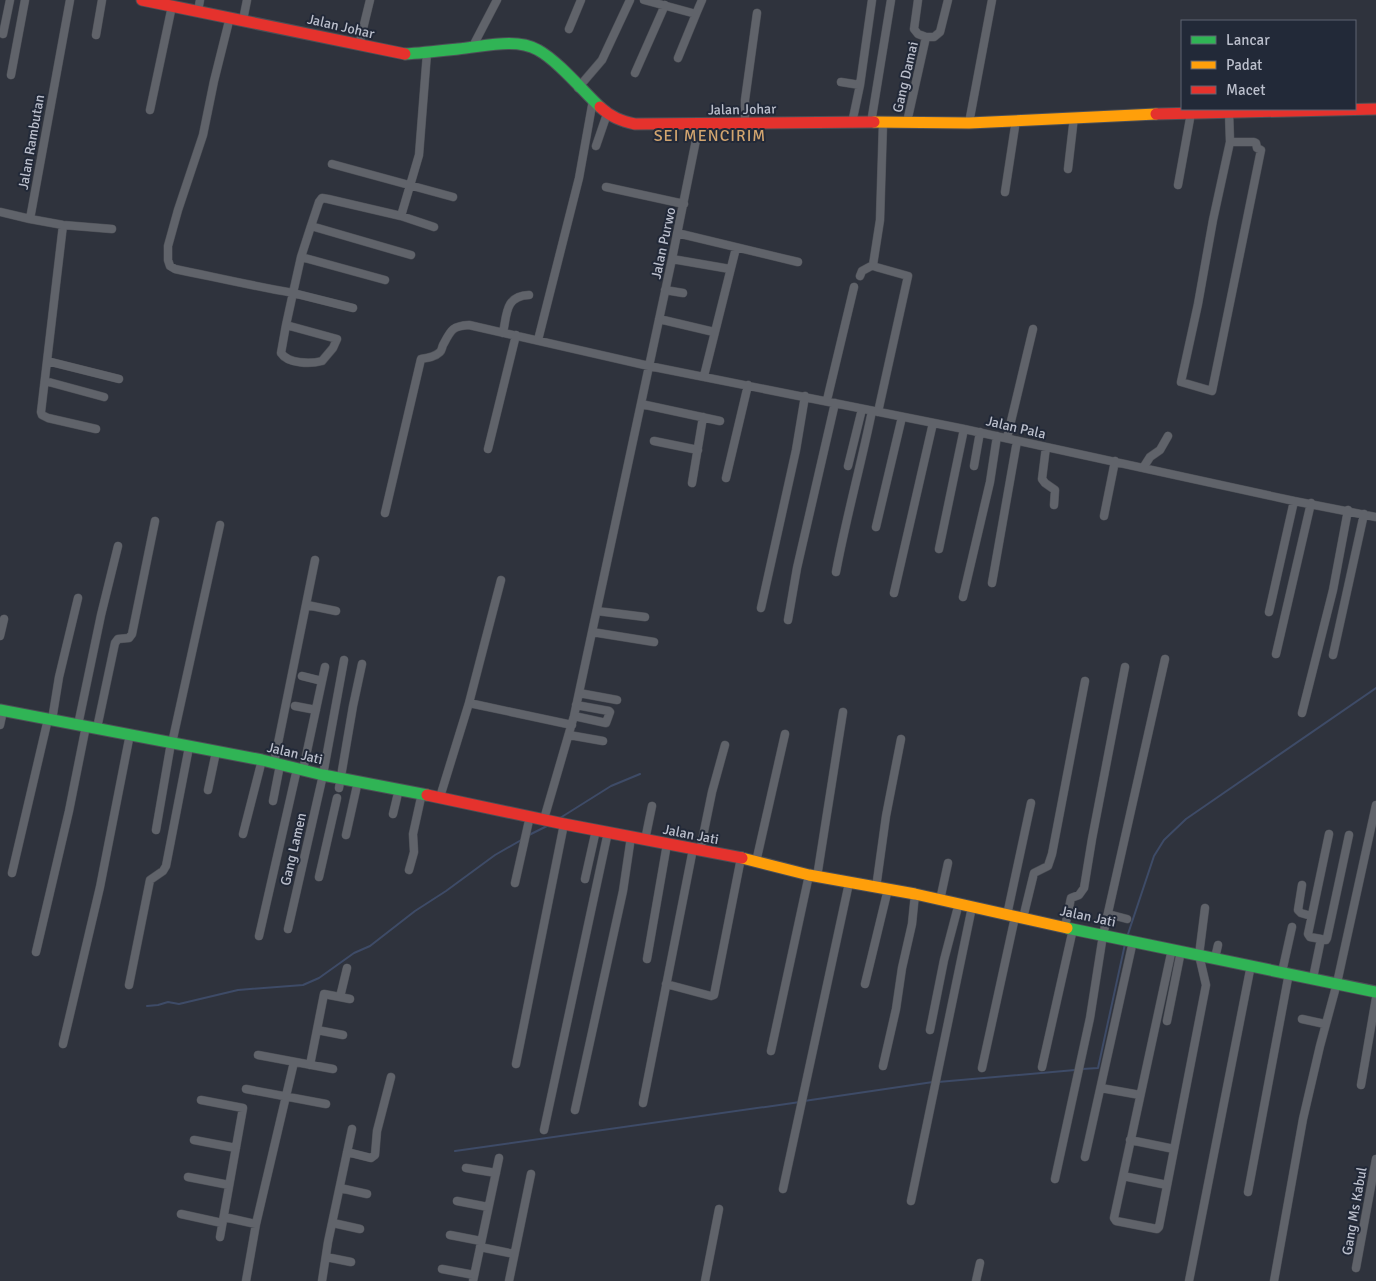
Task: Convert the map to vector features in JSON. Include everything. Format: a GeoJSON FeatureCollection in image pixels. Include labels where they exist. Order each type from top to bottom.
{"type":"FeatureCollection","features":[{"type":"Feature","properties":{"kind":"street"},"geometry":{"type":"LineString","coordinates":[[3,34],[10,0]]}},
{"type":"Feature","properties":{"kind":"street"},"geometry":{"type":"LineString","coordinates":[[11,75],[25,0]]}},
{"type":"Feature","properties":{"kind":"street","name":"Jalan Rambutan"},"geometry":{"type":"LineString","coordinates":[[30,219],[70,0]]}},
{"type":"Feature","properties":{"kind":"street"},"geometry":{"type":"LineString","coordinates":[[96,35],[102,0]]}},
{"type":"Feature","properties":{"kind":"street","name":"Jalan Johar"},"geometry":{"type":"LineString","coordinates":[[142,0],[172,6],[199,5],[230,17],[402,54],[427,53],[472,46],[519,44],[532,48],[549,58],[607,114],[635,124],[969,123],[1246,110]]}},
{"type":"Feature","properties":{"kind":"street"},"geometry":{"type":"LineString","coordinates":[[243,20],[247,0]]}},
{"type":"Feature","properties":{"kind":"street"},"geometry":{"type":"LineString","coordinates":[[359,45],[370,0]]}},
{"type":"Feature","properties":{"kind":"street"},"geometry":{"type":"LineString","coordinates":[[472,46],[497,0]]}},
{"type":"Feature","properties":{"kind":"street"},"geometry":{"type":"LineString","coordinates":[[569,29],[581,0]]}},
{"type":"Feature","properties":{"kind":"street"},"geometry":{"type":"LineString","coordinates":[[578,88],[602,60],[630,0]]}},
{"type":"Feature","properties":{"kind":"street"},"geometry":{"type":"LineString","coordinates":[[644,0],[696,14]]}},
{"type":"Feature","properties":{"kind":"street"},"geometry":{"type":"LineString","coordinates":[[678,58],[702,0]]}},
{"type":"Feature","properties":{"kind":"street"},"geometry":{"type":"LineString","coordinates":[[852,123],[860,85],[872,0]]}},
{"type":"Feature","properties":{"kind":"street"},"geometry":{"type":"LineString","coordinates":[[871,123],[891,0]]}},
{"type":"Feature","properties":{"kind":"street","name":"Gang Damai"},"geometry":{"type":"LineString","coordinates":[[918,0],[914,29],[918,34],[926,37],[934,37],[940,32],[948,0]]}},
{"type":"Feature","properties":{"kind":"street"},"geometry":{"type":"LineString","coordinates":[[969,123],[992,0]]}},
{"type":"Feature","properties":{"kind":"street"},"geometry":{"type":"LineString","coordinates":[[635,73],[665,5]]}},
{"type":"Feature","properties":{"kind":"street"},"geometry":{"type":"LineString","coordinates":[[150,110],[172,6]]}},
{"type":"Feature","properties":{"kind":"street"},"geometry":{"type":"LineString","coordinates":[[745,124],[745,100],[757,13]]}},
{"type":"Feature","properties":{"kind":"street"},"geometry":{"type":"LineString","coordinates":[[230,17],[203,135],[180,202],[168,246],[170,266],[175,269],[293,293],[353,308]]}},
{"type":"Feature","properties":{"kind":"street","name":"Gang Damai"},"geometry":{"type":"LineString","coordinates":[[907,122],[926,37]]}},
{"type":"Feature","properties":{"kind":"street"},"geometry":{"type":"LineString","coordinates":[[401,216],[419,155],[427,53]]}},
{"type":"Feature","properties":{"kind":"street"},"geometry":{"type":"LineString","coordinates":[[841,82],[860,85]]}},
{"type":"Feature","properties":{"kind":"street"},"geometry":{"type":"LineString","coordinates":[[538,340],[580,178],[593,100]]}},
{"type":"Feature","properties":{"kind":"street","name":"Jalan Johar"},"geometry":{"type":"LineString","coordinates":[[1356,109],[1376,109]]}},
{"type":"Feature","properties":{"kind":"street"},"geometry":{"type":"LineString","coordinates":[[1229,112],[1230,142],[1212,220],[1182,382],[1212,391],[1261,150],[1256,148],[1256,143],[1254,142],[1230,142]]}},
{"type":"Feature","properties":{"kind":"street"},"geometry":{"type":"LineString","coordinates":[[1178,185],[1192,113]]}},
{"type":"Feature","properties":{"kind":"street"},"geometry":{"type":"LineString","coordinates":[[596,146],[607,114]]}},
{"type":"Feature","properties":{"kind":"street"},"geometry":{"type":"LineString","coordinates":[[1068,169],[1074,117]]}},
{"type":"Feature","properties":{"kind":"street"},"geometry":{"type":"LineString","coordinates":[[1005,192],[1016,120]]}},
{"type":"Feature","properties":{"kind":"street"},"geometry":{"type":"LineString","coordinates":[[873,265],[880,220],[883,123]]}},
{"type":"Feature","properties":{"kind":"street","name":"Jalan Purwo"},"geometry":{"type":"LineString","coordinates":[[516,1064],[569,735],[666,290],[698,125]]}},
{"type":"Feature","properties":{"kind":"street"},"geometry":{"type":"LineString","coordinates":[[332,164],[453,197]]}},
{"type":"Feature","properties":{"kind":"street"},"geometry":{"type":"LineString","coordinates":[[606,187],[684,204]]}},
{"type":"Feature","properties":{"kind":"street"},"geometry":{"type":"LineString","coordinates":[[286,325],[337,338],[334,348],[322,361],[307,363],[288,359],[283,357],[281,353],[286,325],[301,257],[322,198],[401,216],[434,226]]}},
{"type":"Feature","properties":{"kind":"street"},"geometry":{"type":"LineString","coordinates":[[0,212],[63,225],[112,229]]}},
{"type":"Feature","properties":{"kind":"street"},"geometry":{"type":"LineString","coordinates":[[63,225],[44,381],[42,415],[48,418],[96,428]]}},
{"type":"Feature","properties":{"kind":"street"},"geometry":{"type":"LineString","coordinates":[[311,226],[412,255]]}},
{"type":"Feature","properties":{"kind":"street"},"geometry":{"type":"LineString","coordinates":[[677,233],[798,262]]}},
{"type":"Feature","properties":{"kind":"street"},"geometry":{"type":"LineString","coordinates":[[704,376],[736,248]]}},
{"type":"Feature","properties":{"kind":"street"},"geometry":{"type":"LineString","coordinates":[[301,257],[385,280]]}},
{"type":"Feature","properties":{"kind":"street"},"geometry":{"type":"LineString","coordinates":[[672,259],[730,269]]}},
{"type":"Feature","properties":{"kind":"street"},"geometry":{"type":"LineString","coordinates":[[836,572],[908,276],[873,265],[862,271],[860,276]]}},
{"type":"Feature","properties":{"kind":"street"},"geometry":{"type":"LineString","coordinates":[[788,620],[854,287]]}},
{"type":"Feature","properties":{"kind":"street"},"geometry":{"type":"LineString","coordinates":[[666,290],[683,293]]}},
{"type":"Feature","properties":{"kind":"street"},"geometry":{"type":"LineString","coordinates":[[503,333],[511,301],[520,296],[529,295]]}},
{"type":"Feature","properties":{"kind":"street"},"geometry":{"type":"LineString","coordinates":[[659,319],[714,332]]}},
{"type":"Feature","properties":{"kind":"street","name":"Jalan Pala"},"geometry":{"type":"LineString","coordinates":[[385,513],[421,359],[432,357],[440,352],[450,332],[458,326],[469,325],[649,366],[831,401],[1294,501],[1376,516]]}},
{"type":"Feature","properties":{"kind":"street"},"geometry":{"type":"LineString","coordinates":[[1007,438],[1033,329]]}},
{"type":"Feature","properties":{"kind":"street"},"geometry":{"type":"LineString","coordinates":[[488,449],[516,335]]}},
{"type":"Feature","properties":{"kind":"street"},"geometry":{"type":"LineString","coordinates":[[47,361],[119,379]]}},
{"type":"Feature","properties":{"kind":"street"},"geometry":{"type":"LineString","coordinates":[[44,381],[104,397]]}},
{"type":"Feature","properties":{"kind":"street"},"geometry":{"type":"LineString","coordinates":[[726,478],[748,385]]}},
{"type":"Feature","properties":{"kind":"street"},"geometry":{"type":"LineString","coordinates":[[761,608],[796,450],[805,396]]}},
{"type":"Feature","properties":{"kind":"street"},"geometry":{"type":"LineString","coordinates":[[641,404],[720,421]]}},
{"type":"Feature","properties":{"kind":"street"},"geometry":{"type":"LineString","coordinates":[[848,466],[862,409]]}},
{"type":"Feature","properties":{"kind":"street"},"geometry":{"type":"LineString","coordinates":[[876,527],[902,417]]}},
{"type":"Feature","properties":{"kind":"street"},"geometry":{"type":"LineString","coordinates":[[692,483],[704,418]]}},
{"type":"Feature","properties":{"kind":"street"},"geometry":{"type":"LineString","coordinates":[[894,593],[932,423]]}},
{"type":"Feature","properties":{"kind":"street"},"geometry":{"type":"LineString","coordinates":[[939,549],[964,429]]}},
{"type":"Feature","properties":{"kind":"street"},"geometry":{"type":"LineString","coordinates":[[974,466],[980,432]]}},
{"type":"Feature","properties":{"kind":"street"},"geometry":{"type":"LineString","coordinates":[[963,597],[990,482],[996,436]]}},
{"type":"Feature","properties":{"kind":"street"},"geometry":{"type":"LineString","coordinates":[[1143,468],[1150,457],[1160,450],[1168,436]]}},
{"type":"Feature","properties":{"kind":"street"},"geometry":{"type":"LineString","coordinates":[[654,441],[698,450]]}},
{"type":"Feature","properties":{"kind":"street"},"geometry":{"type":"LineString","coordinates":[[992,583],[1017,441]]}},
{"type":"Feature","properties":{"kind":"street"},"geometry":{"type":"LineString","coordinates":[[1046,447],[1042,479],[1055,490],[1054,505]]}},
{"type":"Feature","properties":{"kind":"street"},"geometry":{"type":"LineString","coordinates":[[1104,516],[1115,461]]}},
{"type":"Feature","properties":{"kind":"street"},"geometry":{"type":"LineString","coordinates":[[1269,612],[1294,501]]}},
{"type":"Feature","properties":{"kind":"street"},"geometry":{"type":"LineString","coordinates":[[1276,654],[1311,503]]}},
{"type":"Feature","properties":{"kind":"street"},"geometry":{"type":"LineString","coordinates":[[1302,713],[1333,590],[1348,510]]}},
{"type":"Feature","properties":{"kind":"street"},"geometry":{"type":"LineString","coordinates":[[1333,655],[1364,514]]}},
{"type":"Feature","properties":{"kind":"street"},"geometry":{"type":"LineString","coordinates":[[87,726],[115,643],[118,639],[129,638],[132,634],[155,521]]}},
{"type":"Feature","properties":{"kind":"street"},"geometry":{"type":"LineString","coordinates":[[156,830],[172,743],[220,526]]}},
{"type":"Feature","properties":{"kind":"street"},"geometry":{"type":"LineString","coordinates":[[36,952],[87,726],[101,615],[118,546]]}},
{"type":"Feature","properties":{"kind":"street"},"geometry":{"type":"LineString","coordinates":[[243,834],[272,763],[316,560]]}},
{"type":"Feature","properties":{"kind":"street"},"geometry":{"type":"LineString","coordinates":[[440,797],[469,703],[501,580]]}},
{"type":"Feature","properties":{"kind":"street"},"geometry":{"type":"LineString","coordinates":[[12,873],[78,598]]}},
{"type":"Feature","properties":{"kind":"street"},"geometry":{"type":"LineString","coordinates":[[306,605],[336,611]]}},
{"type":"Feature","properties":{"kind":"street"},"geometry":{"type":"LineString","coordinates":[[597,610],[645,617]]}},
{"type":"Feature","properties":{"kind":"street"},"geometry":{"type":"LineString","coordinates":[[0,636],[4,619]]}},
{"type":"Feature","properties":{"kind":"street"},"geometry":{"type":"LineString","coordinates":[[592,632],[654,642]]}},
{"type":"Feature","properties":{"kind":"street"},"geometry":{"type":"LineString","coordinates":[[1055,1179],[1090,1018],[1103,935],[1164,659]]}},
{"type":"Feature","properties":{"kind":"street","name":"Gang Lamen"},"geometry":{"type":"LineString","coordinates":[[288,929],[322,775],[344,660]]}},
{"type":"Feature","properties":{"kind":"street"},"geometry":{"type":"LineString","coordinates":[[340,783],[362,664]]}},
{"type":"Feature","properties":{"kind":"street"},"geometry":{"type":"LineString","coordinates":[[259,936],[282,838],[316,710],[325,667]]}},
{"type":"Feature","properties":{"kind":"street"},"geometry":{"type":"LineString","coordinates":[[1042,1067],[1069,928],[1071,898],[1079,895],[1084,888],[1125,667]]}},
{"type":"Feature","properties":{"kind":"street"},"geometry":{"type":"LineString","coordinates":[[302,676],[322,681]]}},
{"type":"Feature","properties":{"kind":"street"},"geometry":{"type":"LineString","coordinates":[[1015,916],[1034,874],[1048,866],[1052,854],[1072,758],[1085,681]]}},
{"type":"Feature","properties":{"kind":"street"},"geometry":{"type":"LineString","coordinates":[[579,693],[617,700]]}},
{"type":"Feature","properties":{"kind":"street"},"geometry":{"type":"LineString","coordinates":[[469,703],[572,725]]}},
{"type":"Feature","properties":{"kind":"street"},"geometry":{"type":"LineString","coordinates":[[574,716],[606,723],[610,712],[576,705]]}},
{"type":"Feature","properties":{"kind":"street"},"geometry":{"type":"LineString","coordinates":[[295,706],[316,710]]}},
{"type":"Feature","properties":{"kind":"street"},"geometry":{"type":"LineString","coordinates":[[0,725],[2,710]]}},
{"type":"Feature","properties":{"kind":"street","name":"Jalan Jati"},"geometry":{"type":"LineString","coordinates":[[2,710],[300,769],[322,775],[340,783],[358,781],[422,793],[529,821],[554,822],[741,858],[813,876],[959,903],[1376,992]]}},
{"type":"Feature","properties":{"kind":"street"},"geometry":{"type":"LineString","coordinates":[[772,1051],[813,876],[843,712]]}},
{"type":"Feature","properties":{"kind":"street"},"geometry":{"type":"LineString","coordinates":[[63,1044],[100,887],[130,734]]}},
{"type":"Feature","properties":{"kind":"street"},"geometry":{"type":"LineString","coordinates":[[756,862],[784,734]]}},
{"type":"Feature","properties":{"kind":"street"},"geometry":{"type":"LineString","coordinates":[[569,735],[603,741]]}},
{"type":"Feature","properties":{"kind":"street"},"geometry":{"type":"LineString","coordinates":[[865,984],[882,889],[886,816],[901,739]]}},
{"type":"Feature","properties":{"kind":"street"},"geometry":{"type":"LineString","coordinates":[[643,1102],[666,984],[696,850],[724,745]]}},
{"type":"Feature","properties":{"kind":"street"},"geometry":{"type":"LineString","coordinates":[[129,985],[150,880],[163,872],[166,866],[189,747]]}},
{"type":"Feature","properties":{"kind":"street"},"geometry":{"type":"LineString","coordinates":[[208,790],[216,752]]}},
{"type":"Feature","properties":{"kind":"street"},"geometry":{"type":"LineString","coordinates":[[272,763],[274,801]]}},
{"type":"Feature","properties":{"kind":"street"},"geometry":{"type":"LineString","coordinates":[[346,835],[358,781]]}},
{"type":"Feature","properties":{"kind":"street"},"geometry":{"type":"LineString","coordinates":[[393,814],[398,789]]}},
{"type":"Feature","properties":{"kind":"street"},"geometry":{"type":"LineString","coordinates":[[409,870],[414,852],[413,834],[422,793]]}},
{"type":"Feature","properties":{"kind":"street"},"geometry":{"type":"LineString","coordinates":[[319,877],[337,798]]}},
{"type":"Feature","properties":{"kind":"street"},"geometry":{"type":"LineString","coordinates":[[982,1068],[1015,916],[1031,802]]}},
{"type":"Feature","properties":{"kind":"street"},"geometry":{"type":"LineString","coordinates":[[1274,1281],[1303,1120],[1325,1024],[1337,983],[1376,805]]}},
{"type":"Feature","properties":{"kind":"street"},"geometry":{"type":"LineString","coordinates":[[646,840],[652,806]]}},
{"type":"Feature","properties":{"kind":"street"},"geometry":{"type":"LineString","coordinates":[[515,883],[529,821]]}},
{"type":"Feature","properties":{"kind":"street"},"geometry":{"type":"LineString","coordinates":[[585,878],[596,830]]}},
{"type":"Feature","properties":{"kind":"street"},"geometry":{"type":"LineString","coordinates":[[544,1130],[608,832]]}},
{"type":"Feature","properties":{"kind":"street"},"geometry":{"type":"LineString","coordinates":[[1329,834],[1308,936],[1322,940],[1327,939],[1330,929],[1349,835]]}},
{"type":"Feature","properties":{"kind":"street"},"geometry":{"type":"LineString","coordinates":[[575,1110],[623,891],[631,837]]}},
{"type":"Feature","properties":{"kind":"street"},"geometry":{"type":"LineString","coordinates":[[647,959],[667,844]]}},
{"type":"Feature","properties":{"kind":"street"},"geometry":{"type":"LineString","coordinates":[[666,984],[711,996],[714,995],[741,858]]}},
{"type":"Feature","properties":{"kind":"street"},"geometry":{"type":"LineString","coordinates":[[940,900],[948,863]]}},
{"type":"Feature","properties":{"kind":"street"},"geometry":{"type":"LineString","coordinates":[[783,1189],[849,883]]}},
{"type":"Feature","properties":{"kind":"street"},"geometry":{"type":"LineString","coordinates":[[1302,884],[1298,910],[1311,916]]}},
{"type":"Feature","properties":{"kind":"street"},"geometry":{"type":"LineString","coordinates":[[883,1066],[912,924],[915,894]]}},
{"type":"Feature","properties":{"kind":"street"},"geometry":{"type":"LineString","coordinates":[[930,1030],[944,960],[959,903]]}},
{"type":"Feature","properties":{"kind":"street"},"geometry":{"type":"LineString","coordinates":[[910,1201],[972,907]]}},
{"type":"Feature","properties":{"kind":"street"},"geometry":{"type":"LineString","coordinates":[[1176,950],[1140,1095],[1114,1218],[1116,1221],[1158,1228],[1206,985],[1199,955],[1205,908]]}},
{"type":"Feature","properties":{"kind":"street"},"geometry":{"type":"LineString","coordinates":[[1108,914],[1127,919]]}},
{"type":"Feature","properties":{"kind":"street"},"geometry":{"type":"LineString","coordinates":[[1248,1192],[1292,928]]}},
{"type":"Feature","properties":{"kind":"street"},"geometry":{"type":"LineString","coordinates":[[1085,1157],[1132,940]]}},
{"type":"Feature","properties":{"kind":"street"},"geometry":{"type":"LineString","coordinates":[[1313,978],[1322,940]]}},
{"type":"Feature","properties":{"kind":"street"},"geometry":{"type":"LineString","coordinates":[[1215,958],[1218,945]]}},
{"type":"Feature","properties":{"kind":"street"},"geometry":{"type":"LineString","coordinates":[[1167,1021],[1176,950]]}},
{"type":"Feature","properties":{"kind":"street"},"geometry":{"type":"LineString","coordinates":[[1189,1281],[1251,965]]}},
{"type":"Feature","properties":{"kind":"street"},"geometry":{"type":"LineString","coordinates":[[340,997],[347,968]]}},
{"type":"Feature","properties":{"kind":"street"},"geometry":{"type":"LineString","coordinates":[[310,1065],[324,994],[350,999]]}},
{"type":"Feature","properties":{"kind":"street"},"geometry":{"type":"LineString","coordinates":[[1361,1085],[1376,998]]}},
{"type":"Feature","properties":{"kind":"street"},"geometry":{"type":"LineString","coordinates":[[1302,1019],[1325,1024]]}},
{"type":"Feature","properties":{"kind":"street"},"geometry":{"type":"LineString","coordinates":[[317,1030],[343,1035]]}},
{"type":"Feature","properties":{"kind":"street"},"geometry":{"type":"LineString","coordinates":[[258,1055],[332,1069]]}},
{"type":"Feature","properties":{"kind":"street"},"geometry":{"type":"LineString","coordinates":[[246,1281],[256,1224],[294,1062]]}},
{"type":"Feature","properties":{"kind":"street"},"geometry":{"type":"LineString","coordinates":[[347,1152],[371,1158],[375,1155],[377,1131],[390,1077]]}},
{"type":"Feature","properties":{"kind":"street"},"geometry":{"type":"LineString","coordinates":[[1101,1088],[1140,1095]]}},
{"type":"Feature","properties":{"kind":"street"},"geometry":{"type":"LineString","coordinates":[[246,1089],[326,1104]]}},
{"type":"Feature","properties":{"kind":"street"},"geometry":{"type":"LineString","coordinates":[[201,1100],[243,1108],[220,1238]]}},
{"type":"Feature","properties":{"kind":"street"},"geometry":{"type":"LineString","coordinates":[[322,1281],[352,1129]]}},
{"type":"Feature","properties":{"kind":"street"},"geometry":{"type":"LineString","coordinates":[[194,1140],[236,1148]]}},
{"type":"Feature","properties":{"kind":"street"},"geometry":{"type":"LineString","coordinates":[[1130,1140],[1174,1149]]}},
{"type":"Feature","properties":{"kind":"street"},"geometry":{"type":"LineString","coordinates":[[442,1269],[473,1278],[499,1158]]}},
{"type":"Feature","properties":{"kind":"street","name":"Gang Ms Kabul"},"geometry":{"type":"LineString","coordinates":[[1356,1268],[1376,1159]]}},
{"type":"Feature","properties":{"kind":"street"},"geometry":{"type":"LineString","coordinates":[[466,1168],[496,1173]]}},
{"type":"Feature","properties":{"kind":"street"},"geometry":{"type":"LineString","coordinates":[[509,1281],[531,1174]]}},
{"type":"Feature","properties":{"kind":"street"},"geometry":{"type":"LineString","coordinates":[[1123,1176],[1167,1185]]}},
{"type":"Feature","properties":{"kind":"street"},"geometry":{"type":"LineString","coordinates":[[188,1177],[229,1186]]}},
{"type":"Feature","properties":{"kind":"street"},"geometry":{"type":"LineString","coordinates":[[340,1188],[367,1194]]}},
{"type":"Feature","properties":{"kind":"street"},"geometry":{"type":"LineString","coordinates":[[458,1201],[488,1207]]}},
{"type":"Feature","properties":{"kind":"street"},"geometry":{"type":"LineString","coordinates":[[705,1281],[718,1209]]}},
{"type":"Feature","properties":{"kind":"street"},"geometry":{"type":"LineString","coordinates":[[181,1214],[256,1224]]}},
{"type":"Feature","properties":{"kind":"street"},"geometry":{"type":"LineString","coordinates":[[332,1223],[360,1229]]}},
{"type":"Feature","properties":{"kind":"street"},"geometry":{"type":"LineString","coordinates":[[450,1235],[514,1254]]}},
{"type":"Feature","properties":{"kind":"street"},"geometry":{"type":"LineString","coordinates":[[326,1257],[351,1262]]}},
{"type":"Feature","properties":{"kind":"street"},"geometry":{"type":"LineString","coordinates":[[976,1281],[980,1263]]}},
{"type":"Feature","properties":{"kind":"waterway"},"geometry":{"type":"LineString","coordinates":[[1127,937],[1154,856],[1164,840],[1186,819],[1376,688]]}},
{"type":"Feature","properties":{"kind":"waterway"},"geometry":{"type":"LineString","coordinates":[[560,818],[611,786],[640,774]]}},
{"type":"Feature","properties":{"kind":"waterway"},"geometry":{"type":"LineString","coordinates":[[529,835],[547,826]]}},
{"type":"Feature","properties":{"kind":"waterway"},"geometry":{"type":"LineString","coordinates":[[147,1006],[168,1002],[179,1004],[238,990],[303,985],[319,978],[354,953],[370,946],[415,911],[495,855],[523,839]]}},
{"type":"Feature","properties":{"kind":"waterway"},"geometry":{"type":"LineString","coordinates":[[1082,1069],[1098,1068],[1125,944]]}},
{"type":"Feature","properties":{"kind":"waterway"},"geometry":{"type":"LineString","coordinates":[[938,1082],[1075,1070]]}},
{"type":"Feature","properties":{"kind":"waterway"},"geometry":{"type":"LineString","coordinates":[[804,1101],[933,1082]]}},
{"type":"Feature","properties":{"kind":"waterway"},"geometry":{"type":"LineString","coordinates":[[455,1151],[800,1102]]}},
{"type":"Feature","properties":{"kind":"traffic: fast"},"geometry":{"type":"LineString","coordinates":[[405,54],[509,43],[529,46],[554,61],[600,107]]}},
{"type":"Feature","properties":{"kind":"traffic: fast"},"geometry":{"type":"LineString","coordinates":[[0,710],[262,760],[323,775],[427,795]]}},
{"type":"Feature","properties":{"kind":"traffic: fast"},"geometry":{"type":"LineString","coordinates":[[1067,928],[1376,992]]}},
{"type":"Feature","properties":{"kind":"traffic: slow"},"geometry":{"type":"LineString","coordinates":[[874,122],[969,123],[1156,114]]}},
{"type":"Feature","properties":{"kind":"traffic: slow"},"geometry":{"type":"LineString","coordinates":[[742,858],[809,875],[915,894],[1067,928]]}},
{"type":"Feature","properties":{"kind":"traffic: jam"},"geometry":{"type":"LineString","coordinates":[[142,0],[405,54]]}},
{"type":"Feature","properties":{"kind":"traffic: jam"},"geometry":{"type":"LineString","coordinates":[[600,107],[616,118],[635,124],[874,122]]}},
{"type":"Feature","properties":{"kind":"traffic: jam"},"geometry":{"type":"LineString","coordinates":[[1356,109],[1376,109]]}},
{"type":"Feature","properties":{"kind":"traffic: jam"},"geometry":{"type":"LineString","coordinates":[[1156,114],[1332,110]]}},
{"type":"Feature","properties":{"kind":"traffic: jam"},"geometry":{"type":"LineString","coordinates":[[427,795],[564,824],[742,858]]}},
{"type":"Feature","properties":{"kind":"district","name":"SEI MENCIRIM"},"geometry":{"type":"Point","coordinates":[710,135]}}]}
